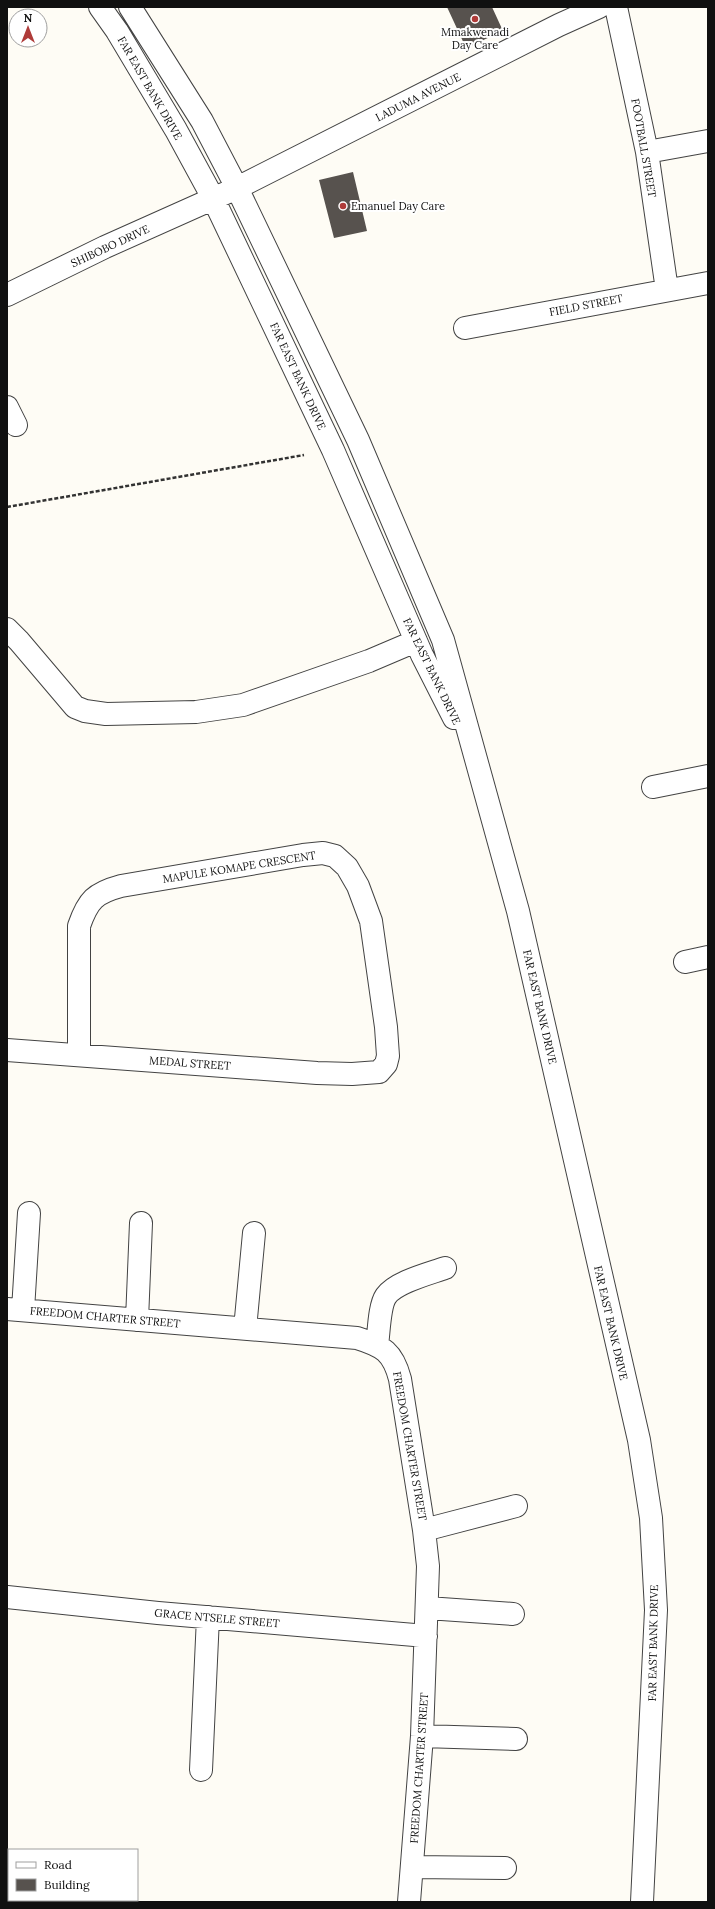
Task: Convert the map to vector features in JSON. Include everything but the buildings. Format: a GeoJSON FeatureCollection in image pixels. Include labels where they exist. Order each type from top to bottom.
{"type":"FeatureCollection","features":[{"type":"Feature","properties":{"kind":"street","name":"FAR EAST BANK DRIVE"},"geometry":{"type":"LineString","coordinates":[[100,7],[117,31],[164,110],[213,198],[332,450],[416,642],[474,756]]}},
{"type":"Feature","properties":{"kind":"street","name":"FAR EAST BANK DRIVE"},"geometry":{"type":"LineString","coordinates":[[130,7],[202,122],[237,188],[358,440],[443,640],[474,756],[492,813],[518,911],[638,1440],[651,1518],[656,1610],[642,1902]]}},
{"type":"Feature","properties":{"kind":"street","name":"LADUMA AVENUE"},"geometry":{"type":"LineString","coordinates":[[213,198],[237,188],[559,25],[598,7]]}},
{"type":"Feature","properties":{"kind":"street","name":"FOOTBALL STREET"},"geometry":{"type":"LineString","coordinates":[[616,7],[647,152],[667,290]]}},
{"type":"Feature","properties":{"kind":"street"},"geometry":{"type":"LineString","coordinates":[[647,152],[708,141]]}},
{"type":"Feature","properties":{"kind":"street","name":"SHIBOBO DRIVE"},"geometry":{"type":"LineString","coordinates":[[7,294],[213,198]]}},
{"type":"Feature","properties":{"kind":"street","name":"FIELD STREET"},"geometry":{"type":"LineString","coordinates":[[465,328],[708,283]]}},
{"type":"Feature","properties":{"kind":"street"},"geometry":{"type":"LineString","coordinates":[[7,629],[20,641],[75,707],[85,712],[106,714],[196,712],[243,705],[362,663],[416,642]]}},
{"type":"Feature","properties":{"kind":"street"},"geometry":{"type":"LineString","coordinates":[[653,787],[708,776]]}},
{"type":"Feature","properties":{"kind":"street","name":"MAPULE KOMAPE CRESCENT"},"geometry":{"type":"LineString","coordinates":[[79,1055],[79,926],[84,910],[93,898],[105,890],[121,886],[303,854],[323,853],[335,856],[347,866],[358,886],[371,921],[386,1027],[388,1056],[384,1069],[379,1072],[372,1073]]}},
{"type":"Feature","properties":{"kind":"street"},"geometry":{"type":"LineString","coordinates":[[685,962],[708,957]]}},
{"type":"Feature","properties":{"kind":"street","name":"MEDAL STREET"},"geometry":{"type":"LineString","coordinates":[[7,1050],[318,1073],[372,1073]]}},
{"type":"Feature","properties":{"kind":"street"},"geometry":{"type":"LineString","coordinates":[[15,1310],[29,1213]]}},
{"type":"Feature","properties":{"kind":"street"},"geometry":{"type":"LineString","coordinates":[[137,1320],[141,1223]]}},
{"type":"Feature","properties":{"kind":"street"},"geometry":{"type":"LineString","coordinates":[[245,1329],[254,1233]]}},
{"type":"Feature","properties":{"kind":"street"},"geometry":{"type":"LineString","coordinates":[[377,1345],[382,1306],[386,1296],[406,1283],[445,1268]]}},
{"type":"Feature","properties":{"kind":"street","name":"FREEDOM CHARTER STREET"},"geometry":{"type":"LineString","coordinates":[[15,1310],[357,1338],[377,1345],[390,1354],[396,1365],[400,1379],[424,1530],[428,1566],[422,1736],[409,1902]]}},
{"type":"Feature","properties":{"kind":"street"},"geometry":{"type":"LineString","coordinates":[[424,1530],[516,1506]]}},
{"type":"Feature","properties":{"kind":"street","name":"GRACE NTSELE STREET"},"geometry":{"type":"LineString","coordinates":[[7,1597],[208,1617],[426,1636]]}},
{"type":"Feature","properties":{"kind":"street"},"geometry":{"type":"LineString","coordinates":[[427,1608],[513,1614]]}},
{"type":"Feature","properties":{"kind":"street"},"geometry":{"type":"LineString","coordinates":[[202,1770],[208,1617]]}},
{"type":"Feature","properties":{"kind":"street"},"geometry":{"type":"LineString","coordinates":[[422,1736],[516,1739]]}},
{"type":"Feature","properties":{"kind":"street"},"geometry":{"type":"LineString","coordinates":[[412,1867],[505,1868]]}},
{"type":"Feature","properties":{"kind":"path"},"geometry":{"type":"LineString","coordinates":[[7,507],[332,450]]}},
{"type":"Feature","properties":{"kind":"place","name":"Mmakwenadi Day Care"},"geometry":{"type":"Point","coordinates":[475,19]}},
{"type":"Feature","properties":{"kind":"place","name":"Emanuel Day Care"},"geometry":{"type":"Point","coordinates":[343,206]}}]}
